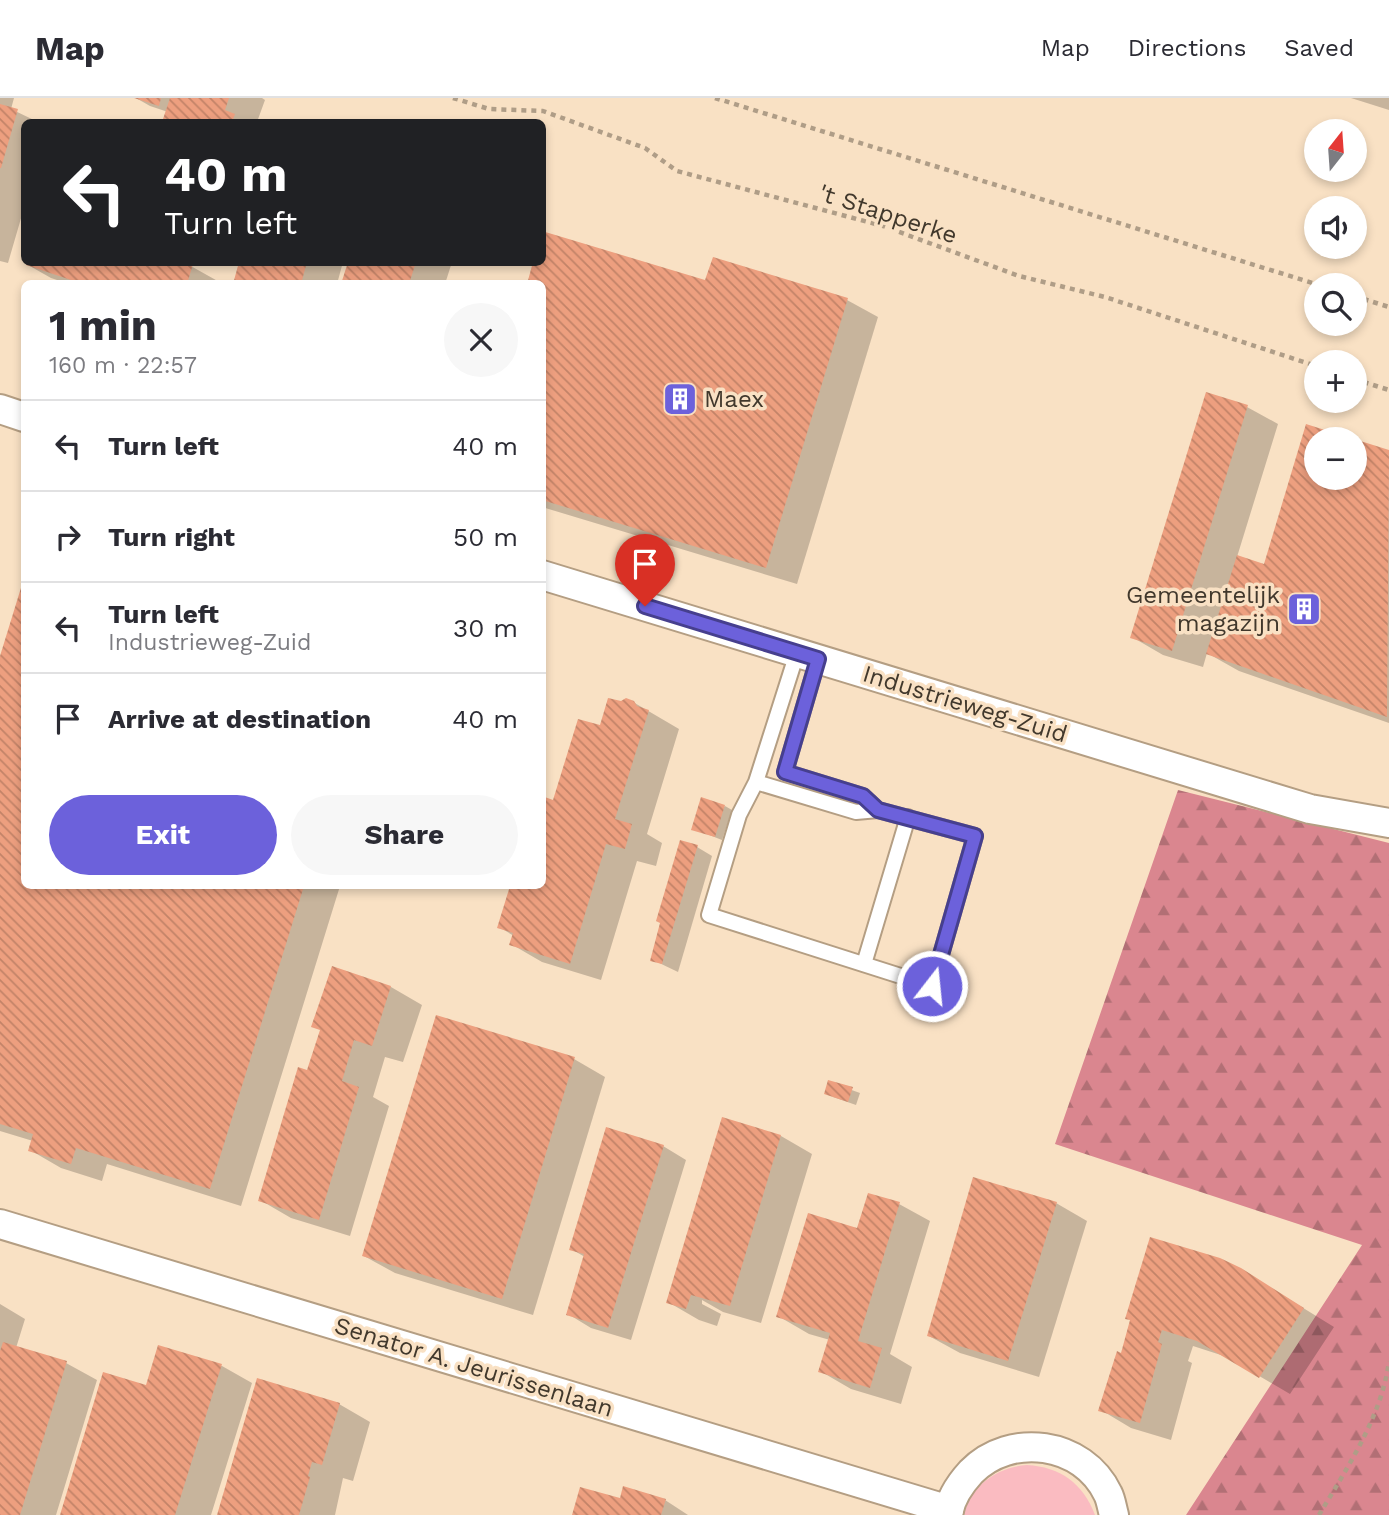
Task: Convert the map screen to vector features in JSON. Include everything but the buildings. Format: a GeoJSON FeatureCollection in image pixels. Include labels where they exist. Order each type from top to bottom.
{"type":"FeatureCollection","features":[{"type":"Feature","properties":{"kind":"street"},"geometry":{"type":"LineString","coordinates":[[0,409],[21,416]]}},
{"type":"Feature","properties":{"kind":"street","name":"Industrieweg-Zuid"},"geometry":{"type":"LineString","coordinates":[[546,576],[1310,809],[1389,823]]}},
{"type":"Feature","properties":{"kind":"street","name":"Senator A. Jeurissenlaan"},"geometry":{"type":"LineString","coordinates":[[0,1223],[948,1513]]}},
{"type":"Feature","properties":{"kind":"street"},"geometry":{"type":"LineString","coordinates":[[948,1513],[960,1483],[981,1462],[1008,1449],[1037,1446],[1066,1453],[1090,1469],[1108,1493],[1114,1515]]}},
{"type":"Feature","properties":{"kind":"lane"},"geometry":{"type":"LineString","coordinates":[[756,782],[856,811],[878,810],[975,836],[932,986],[709,915],[739,815],[756,782],[807,656]]}},
{"type":"Feature","properties":{"kind":"lane"},"geometry":{"type":"LineString","coordinates":[[807,656],[785,772],[863,796],[878,810]]}},
{"type":"Feature","properties":{"kind":"lane"},"geometry":{"type":"LineString","coordinates":[[864,964],[908,817]]}},
{"type":"Feature","properties":{"kind":"path","name":"'t Stapperke"},"geometry":{"type":"LineString","coordinates":[[453,98],[489,109],[543,111],[645,148],[677,171],[883,226],[1019,276],[1105,297],[1304,362]]}},
{"type":"Feature","properties":{"kind":"path"},"geometry":{"type":"LineString","coordinates":[[715,98],[1304,280]]}},
{"type":"Feature","properties":{"kind":"path"},"geometry":{"type":"LineString","coordinates":[[1367,300],[1389,307]]}},
{"type":"Feature","properties":{"kind":"path"},"geometry":{"type":"LineString","coordinates":[[1367,383],[1389,390]]}},
{"type":"Feature","properties":{"kind":"path"},"geometry":{"type":"LineString","coordinates":[[1319,1515],[1351,1461],[1387,1386],[1389,1361]]}},
{"type":"Feature","properties":{"kind":"shaded area"},"geometry":{"type":"Polygon","coordinates":[[[1027,1465],[1050,1469],[1069,1479],[1084,1494],[1095,1515],[964,1515],[972,1495],[987,1480],[1006,1469],[1027,1465]]]}},
{"type":"Feature","properties":{"kind":"green space"},"geometry":{"type":"Polygon","coordinates":[[[1178,790],[1389,843],[1389,1515],[1186,1515],[1362,1245],[1055,1144],[1178,790]]]}},
{"type":"Feature","properties":{"kind":"place","name":"Maex"},"geometry":{"type":"Point","coordinates":[680,399]}},
{"type":"Feature","properties":{"kind":"place","name":"Gemeentelijk magazijn"},"geometry":{"type":"Point","coordinates":[1304,609]}},
{"type":"Feature","properties":{"kind":"route"},"geometry":{"type":"LineString","coordinates":[[645,606],[818,659],[785,772],[863,796],[878,810],[975,836],[932,986]]}}]}
